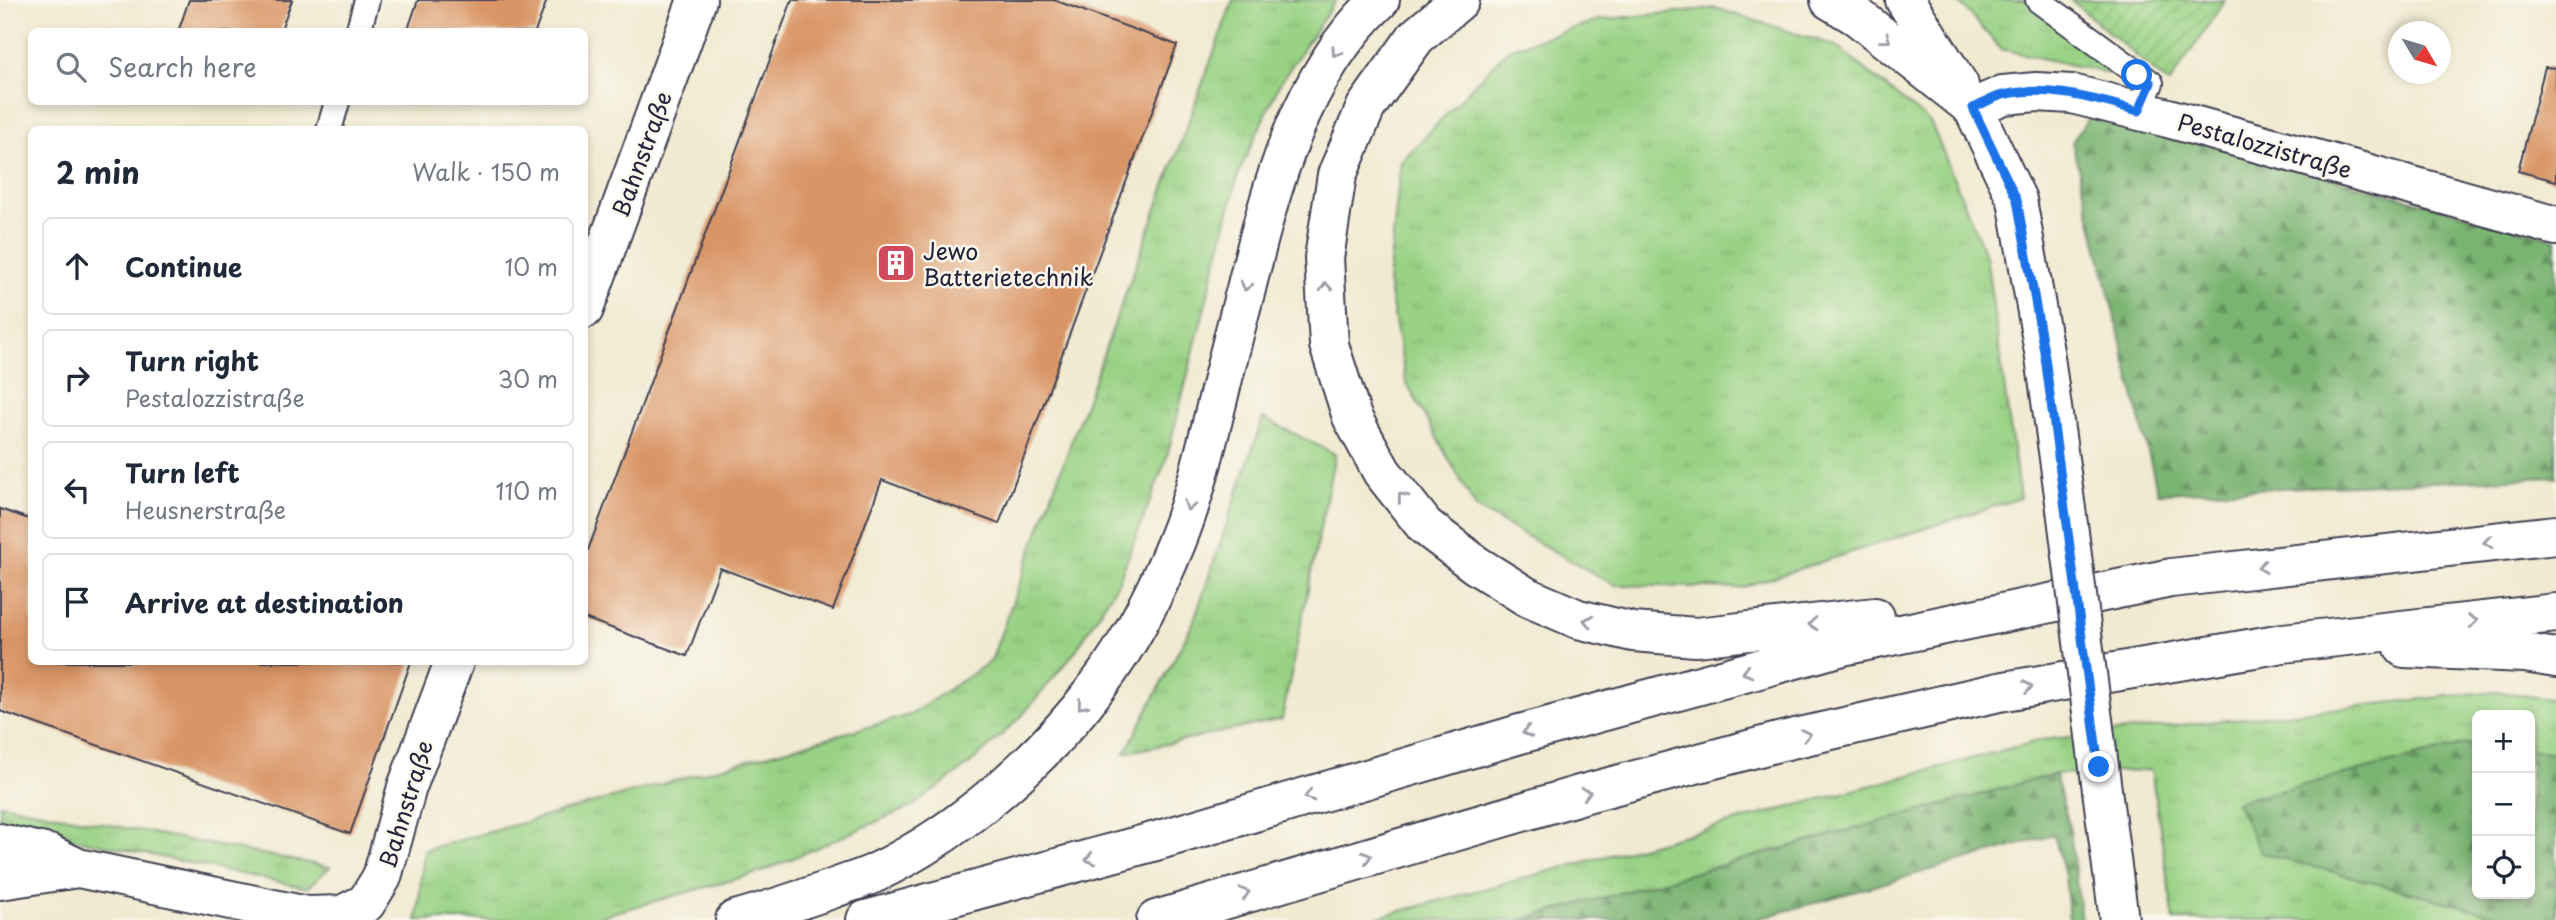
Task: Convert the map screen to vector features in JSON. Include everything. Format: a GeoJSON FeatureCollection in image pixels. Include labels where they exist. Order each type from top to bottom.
{"type":"FeatureCollection","features":[{"type":"Feature","properties":{"kind":"main road","name":"Bahnstraße"},"geometry":{"type":"LineString","coordinates":[[588,298],[697,0]]}},
{"type":"Feature","properties":{"kind":"main road"},"geometry":{"type":"LineString","coordinates":[[735,920],[776,909],[875,873],[942,835],[1018,773],[1061,729],[1098,685],[1129,640],[1176,542],[1188,508],[1254,257],[1291,138],[1313,88],[1336,51],[1362,17],[1380,0]]}},
{"type":"Feature","properties":{"kind":"main road"},"geometry":{"type":"LineString","coordinates":[[1460,0],[1416,37],[1366,107],[1337,175],[1324,258],[1329,345],[1352,417],[1382,472],[1425,526],[1476,565],[1527,597],[1578,619],[1633,632],[1696,637],[2100,592]]}},
{"type":"Feature","properties":{"kind":"main road"},"geometry":{"type":"LineString","coordinates":[[1830,0],[1858,17],[1973,108]]}},
{"type":"Feature","properties":{"kind":"main road"},"geometry":{"type":"LineString","coordinates":[[1905,0],[1973,108],[2017,200],[2045,357],[2119,920]]}},
{"type":"Feature","properties":{"kind":"main road","name":"Pestalozzistraße"},"geometry":{"type":"LineString","coordinates":[[1973,108],[2003,95],[2036,92],[2072,94],[2556,226]]}},
{"type":"Feature","properties":{"kind":"main road"},"geometry":{"type":"LineString","coordinates":[[866,920],[1156,841],[1520,734],[1843,646],[2171,578],[2556,535]]}},
{"type":"Feature","properties":{"kind":"main road"},"geometry":{"type":"LineString","coordinates":[[1156,920],[1556,802],[1778,742],[1999,692],[2283,643],[2556,613]]}},
{"type":"Feature","properties":{"kind":"main road"},"geometry":{"type":"LineString","coordinates":[[2283,643],[2525,653],[2556,658]]}},
{"type":"Feature","properties":{"kind":"main road","name":"Bahnstraße"},"geometry":{"type":"LineString","coordinates":[[0,843],[48,854],[78,868],[307,916],[342,915],[366,903],[382,877],[407,787],[453,665]]}},
{"type":"Feature","properties":{"kind":"main road","name":"Bahnstraße"},"geometry":{"type":"LineString","coordinates":[[0,880],[78,868]]}},
{"type":"Feature","properties":{"kind":"lane"},"geometry":{"type":"LineString","coordinates":[[359,28],[368,0]]}},
{"type":"Feature","properties":{"kind":"lane"},"geometry":{"type":"LineString","coordinates":[[2038,0],[2151,83],[2139,111]]}},
{"type":"Feature","properties":{"kind":"lane"},"geometry":{"type":"LineString","coordinates":[[329,126],[336,105]]}},
{"type":"Feature","properties":{"kind":"green space"},"geometry":{"type":"Polygon","coordinates":[[[1233,0],[1336,0],[1280,83],[1239,172],[1166,460],[1118,583],[1075,652],[1021,717],[970,764],[913,806],[761,872],[587,920],[417,920],[424,850],[910,715],[991,661],[1233,0]]]}},
{"type":"Feature","properties":{"kind":"green space"},"geometry":{"type":"Polygon","coordinates":[[[1957,0],[2037,0],[2125,77],[2001,49],[1957,0]]]}},
{"type":"Feature","properties":{"kind":"green space"},"geometry":{"type":"Polygon","coordinates":[[[2071,0],[2225,0],[2169,84],[2071,0]]]}},
{"type":"Feature","properties":{"kind":"green space"},"geometry":{"type":"Polygon","coordinates":[[[1715,8],[1836,46],[1931,123],[1986,256],[2020,498],[1740,588],[1615,585],[1476,508],[1406,382],[1388,282],[1401,162],[1508,49],[1598,20],[1715,8]]]}},
{"type":"Feature","properties":{"kind":"green space"},"geometry":{"type":"Polygon","coordinates":[[[2092,113],[2556,239],[2556,477],[2158,493],[2072,142],[2092,113]]]}},
{"type":"Feature","properties":{"kind":"green space"},"geometry":{"type":"Polygon","coordinates":[[[1263,418],[1335,454],[1282,719],[1125,753],[1193,623],[1263,418]]]}},
{"type":"Feature","properties":{"kind":"green space"},"geometry":{"type":"Polygon","coordinates":[[[2496,691],[2556,700],[2556,920],[2174,920],[2151,770],[2055,774],[1521,920],[1367,920],[2041,740],[2496,691]]]}},
{"type":"Feature","properties":{"kind":"green space"},"geometry":{"type":"Polygon","coordinates":[[[2472,745],[2472,899],[2535,899],[2535,751],[2556,753],[2556,920],[2514,920],[2261,853],[2236,802],[2472,745]]]}},
{"type":"Feature","properties":{"kind":"green space"},"geometry":{"type":"Polygon","coordinates":[[[2055,774],[2070,830],[2081,920],[2069,920],[2065,875],[2054,835],[1754,920],[1521,920],[2055,774]]]}},
{"type":"Feature","properties":{"kind":"green space"},"geometry":{"type":"Polygon","coordinates":[[[0,804],[330,867],[307,888],[0,823],[0,804]]]}},
{"type":"Feature","properties":{"kind":"building"},"geometry":{"type":"Polygon","coordinates":[[[189,0],[292,0],[282,28],[179,28],[189,0]]]}},
{"type":"Feature","properties":{"kind":"building"},"geometry":{"type":"Polygon","coordinates":[[[418,0],[547,0],[536,28],[408,28],[418,0]]]}},
{"type":"Feature","properties":{"kind":"building","name":"Jewo Batterietechnik"},"geometry":{"type":"Polygon","coordinates":[[[792,0],[1054,0],[1177,45],[999,524],[882,480],[833,610],[720,568],[687,656],[588,619],[588,550],[792,0]]]}},
{"type":"Feature","properties":{"kind":"building"},"geometry":{"type":"Polygon","coordinates":[[[2545,67],[2556,68],[2556,181],[2518,171],[2545,67]]]}},
{"type":"Feature","properties":{"kind":"building"},"geometry":{"type":"Polygon","coordinates":[[[0,509],[28,519],[28,665],[410,665],[350,834],[0,711],[0,509]]]}},
{"type":"Feature","properties":{"kind":"place","name":"Jewo Batterietechnik"},"geometry":{"type":"Point","coordinates":[896,263]}},
{"type":"Feature","properties":{"kind":"route"},"geometry":{"type":"LineString","coordinates":[[2099,767],[2045,357],[2017,200],[1973,108],[2003,95],[2036,92],[2072,94],[2139,111],[2151,83],[2137,75]]}}]}
